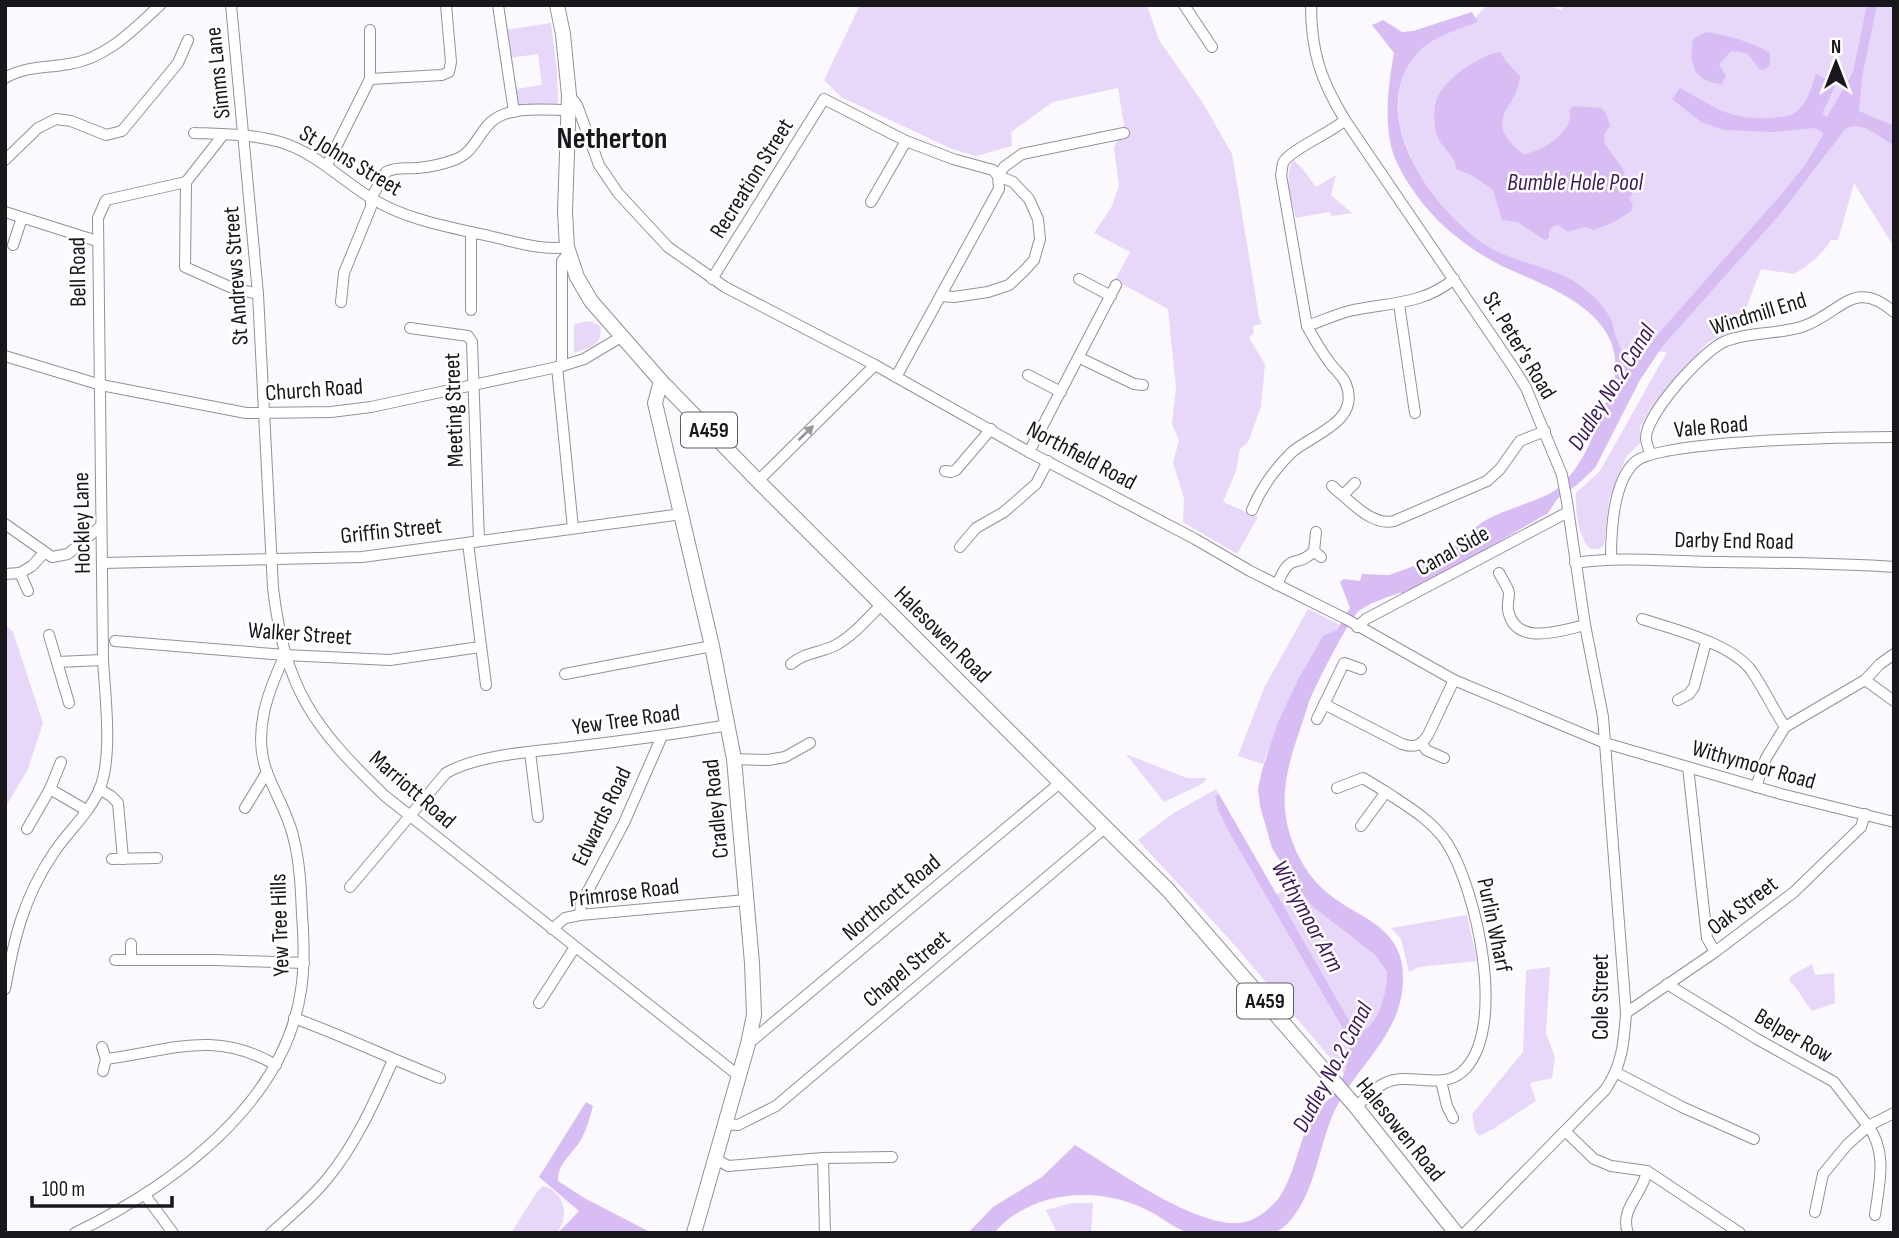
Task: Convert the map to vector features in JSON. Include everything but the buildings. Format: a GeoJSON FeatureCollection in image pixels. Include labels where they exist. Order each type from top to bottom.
{"type":"FeatureCollection","features":[{"type":"Feature","properties":{"kind":"main road","name":"Halesowen Road"},"geometry":{"type":"LineString","coordinates":[[557,5],[563,34],[569,102],[565,212],[568,251],[591,301],[660,381],[1201,925],[1353,1104],[1456,1233]]}},
{"type":"Feature","properties":{"kind":"main road","name":"Cradley Road"},"geometry":{"type":"LineString","coordinates":[[660,381],[655,403],[712,646],[734,759],[752,963],[754,1015],[748,1044],[694,1233]]}},
{"type":"Feature","properties":{"kind":"street"},"geometry":{"type":"LineString","coordinates":[[5,78],[30,68],[83,61],[118,42],[160,5]]}},
{"type":"Feature","properties":{"kind":"street","name":"Simms Lane"},"geometry":{"type":"LineString","coordinates":[[231,5],[245,136]]}},
{"type":"Feature","properties":{"kind":"street"},"geometry":{"type":"LineString","coordinates":[[370,79],[442,75],[449,72],[451,62],[446,5]]}},
{"type":"Feature","properties":{"kind":"street"},"geometry":{"type":"LineString","coordinates":[[498,5],[514,112]]}},
{"type":"Feature","properties":{"kind":"street"},"geometry":{"type":"LineString","coordinates":[[1184,5],[1212,47]]}},
{"type":"Feature","properties":{"kind":"street","name":"St. Peter's Road"},"geometry":{"type":"LineString","coordinates":[[1311,5],[1318,67],[1327,90],[1513,367],[1545,431],[1562,475],[1605,743]]}},
{"type":"Feature","properties":{"kind":"street"},"geometry":{"type":"LineString","coordinates":[[327,165],[370,79],[370,30]]}},
{"type":"Feature","properties":{"kind":"street"},"geometry":{"type":"LineString","coordinates":[[5,160],[38,128],[57,119],[71,121],[106,135],[122,131],[178,63],[188,40]]}},
{"type":"Feature","properties":{"kind":"street","name":"Recreation Street"},"geometry":{"type":"LineString","coordinates":[[712,279],[824,99],[906,141]]}},
{"type":"Feature","properties":{"kind":"street"},"geometry":{"type":"LineString","coordinates":[[341,302],[344,273],[371,207],[371,198],[386,172],[431,166],[457,159],[468,153],[492,121],[514,112],[569,102]]}},
{"type":"Feature","properties":{"kind":"street","name":"Northfield Road"},"geometry":{"type":"LineString","coordinates":[[569,102],[577,106],[599,165],[632,210],[668,247],[712,279],[1454,680],[1605,743]]}},
{"type":"Feature","properties":{"kind":"street"},"geometry":{"type":"LineString","coordinates":[[1252,510],[1279,465],[1294,450],[1339,421],[1348,403],[1345,380],[1329,362],[1307,326],[1281,175],[1283,164],[1296,151],[1328,134],[1345,120]]}},
{"type":"Feature","properties":{"kind":"street"},"geometry":{"type":"LineString","coordinates":[[568,132],[582,134],[589,139]]}},
{"type":"Feature","properties":{"kind":"street","name":"St Johns Street"},"geometry":{"type":"LineString","coordinates":[[194,133],[245,136],[281,142],[327,165],[393,211],[427,222],[568,251]]}},
{"type":"Feature","properties":{"kind":"street"},"geometry":{"type":"LineString","coordinates":[[896,377],[999,189],[998,176],[1004,167],[1022,154],[1124,133]]}},
{"type":"Feature","properties":{"kind":"street"},"geometry":{"type":"LineString","coordinates":[[223,135],[186,182],[186,267],[238,289],[258,294]]}},
{"type":"Feature","properties":{"kind":"street","name":"St Andrews Street"},"geometry":{"type":"LineString","coordinates":[[245,136],[258,294],[263,413]]}},
{"type":"Feature","properties":{"kind":"street"},"geometry":{"type":"LineString","coordinates":[[871,202],[906,141],[953,159],[993,170],[998,176],[1013,182],[1029,199],[1038,219],[1040,239],[1034,260],[1017,279],[999,289],[960,296],[941,296]]}},
{"type":"Feature","properties":{"kind":"street","name":"Bell Road"},"geometry":{"type":"LineString","coordinates":[[101,385],[98,218],[106,201],[186,182]]}},
{"type":"Feature","properties":{"kind":"street"},"geometry":{"type":"LineString","coordinates":[[5,212],[97,241]]}},
{"type":"Feature","properties":{"kind":"street"},"geometry":{"type":"LineString","coordinates":[[13,245],[22,218]]}},
{"type":"Feature","properties":{"kind":"street"},"geometry":{"type":"LineString","coordinates":[[471,232],[471,310]]}},
{"type":"Feature","properties":{"kind":"street"},"geometry":{"type":"LineString","coordinates":[[568,251],[562,261],[560,366],[573,528]]}},
{"type":"Feature","properties":{"kind":"street"},"geometry":{"type":"LineString","coordinates":[[1080,279],[1111,296]]}},
{"type":"Feature","properties":{"kind":"street"},"geometry":{"type":"LineString","coordinates":[[1307,326],[1350,311],[1399,304],[1428,295],[1454,279]]}},
{"type":"Feature","properties":{"kind":"street"},"geometry":{"type":"LineString","coordinates":[[1029,452],[1116,285]]}},
{"type":"Feature","properties":{"kind":"street","name":"Windmill End"},"geometry":{"type":"LineString","coordinates":[[1650,453],[1646,438],[1662,405],[1704,353],[1723,341],[1744,335],[1806,326],[1856,297],[1881,300],[1894,312]]}},
{"type":"Feature","properties":{"kind":"street"},"geometry":{"type":"LineString","coordinates":[[1399,304],[1415,413]]}},
{"type":"Feature","properties":{"kind":"street","name":"Meeting Street"},"geometry":{"type":"LineString","coordinates":[[410,328],[468,336],[472,342],[474,542],[480,647],[486,685]]}},
{"type":"Feature","properties":{"kind":"street","name":"Church Road"},"geometry":{"type":"LineString","coordinates":[[5,356],[101,385],[246,413],[263,413],[349,410],[472,385],[584,359],[621,337]]}},
{"type":"Feature","properties":{"kind":"street"},"geometry":{"type":"LineString","coordinates":[[1080,358],[1134,384],[1143,385]]}},
{"type":"Feature","properties":{"kind":"street"},"geometry":{"type":"LineString","coordinates":[[758,481],[875,365]]}},
{"type":"Feature","properties":{"kind":"street"},"geometry":{"type":"LineString","coordinates":[[1028,375],[1061,393]]}},
{"type":"Feature","properties":{"kind":"street","name":"Hockley Lane"},"geometry":{"type":"LineString","coordinates":[[5,989],[24,904],[54,852],[99,789],[103,775],[106,721],[101,385]]}},
{"type":"Feature","properties":{"kind":"street","name":"Marriott Road"},"geometry":{"type":"LineString","coordinates":[[263,413],[271,558],[278,628],[293,680],[322,729],[358,770],[409,817],[739,1076]]}},
{"type":"Feature","properties":{"kind":"street"},"geometry":{"type":"LineString","coordinates":[[945,471],[956,470],[991,429]]}},
{"type":"Feature","properties":{"kind":"street"},"geometry":{"type":"LineString","coordinates":[[1332,486],[1385,524],[1487,481],[1500,470],[1520,441],[1545,431]]}},
{"type":"Feature","properties":{"kind":"street","name":"Vale Road"},"geometry":{"type":"LineString","coordinates":[[1611,558],[1615,508],[1623,480],[1634,463],[1650,453],[1679,448],[1775,441],[1894,437]]}},
{"type":"Feature","properties":{"kind":"street"},"geometry":{"type":"LineString","coordinates":[[960,547],[976,528],[1004,512],[1036,485],[1048,461]]}},
{"type":"Feature","properties":{"kind":"street"},"geometry":{"type":"LineString","coordinates":[[1343,495],[1355,483]]}},
{"type":"Feature","properties":{"kind":"street","name":"Canal Side"},"geometry":{"type":"LineString","coordinates":[[1357,626],[1567,507]]}},
{"type":"Feature","properties":{"kind":"street","name":"Griffin Street"},"geometry":{"type":"LineString","coordinates":[[102,563],[362,557],[682,514]]}},
{"type":"Feature","properties":{"kind":"street"},"geometry":{"type":"LineString","coordinates":[[5,524],[52,557],[68,554],[101,526]]}},
{"type":"Feature","properties":{"kind":"street"},"geometry":{"type":"LineString","coordinates":[[1276,585],[1288,563],[1318,554],[1316,532]]}},
{"type":"Feature","properties":{"kind":"street"},"geometry":{"type":"LineString","coordinates":[[5,574],[20,573],[32,566],[44,553]]}},
{"type":"Feature","properties":{"kind":"street","name":"Darby End Road"},"geometry":{"type":"LineString","coordinates":[[1575,563],[1611,558],[1824,562],[1894,567]]}},
{"type":"Feature","properties":{"kind":"street"},"geometry":{"type":"LineString","coordinates":[[20,573],[28,591]]}},
{"type":"Feature","properties":{"kind":"street"},"geometry":{"type":"LineString","coordinates":[[1499,573],[1509,591],[1508,612],[1518,630],[1526,634],[1545,633],[1585,625]]}},
{"type":"Feature","properties":{"kind":"street"},"geometry":{"type":"LineString","coordinates":[[791,664],[802,655],[837,645],[882,604]]}},
{"type":"Feature","properties":{"kind":"street"},"geometry":{"type":"LineString","coordinates":[[1642,619],[1706,642],[1735,657],[1751,671],[1785,727]]}},
{"type":"Feature","properties":{"kind":"street"},"geometry":{"type":"LineString","coordinates":[[49,635],[69,703]]}},
{"type":"Feature","properties":{"kind":"street","name":"Walker Street"},"geometry":{"type":"LineString","coordinates":[[116,641],[285,655],[390,660],[480,647]]}},
{"type":"Feature","properties":{"kind":"street"},"geometry":{"type":"LineString","coordinates":[[1678,700],[1689,694],[1694,687],[1706,642]]}},
{"type":"Feature","properties":{"kind":"street"},"geometry":{"type":"LineString","coordinates":[[565,674],[712,646]]}},
{"type":"Feature","properties":{"kind":"street"},"geometry":{"type":"LineString","coordinates":[[1756,787],[1770,750],[1785,727],[1865,680],[1894,654]]}},
{"type":"Feature","properties":{"kind":"street","name":"Yew Tree Hills"},"geometry":{"type":"LineString","coordinates":[[75,1233],[145,1195],[228,1126],[259,1092],[276,1065],[294,1018],[301,992],[304,963],[302,895],[293,834],[267,772],[261,745],[264,714],[272,681],[285,655]]}},
{"type":"Feature","properties":{"kind":"street"},"geometry":{"type":"LineString","coordinates":[[57,662],[103,660]]}},
{"type":"Feature","properties":{"kind":"street"},"geometry":{"type":"LineString","coordinates":[[1317,719],[1344,663],[1361,668]]}},
{"type":"Feature","properties":{"kind":"street"},"geometry":{"type":"LineString","coordinates":[[1324,704],[1402,744],[1415,746],[1422,743],[1454,680]]}},
{"type":"Feature","properties":{"kind":"street"},"geometry":{"type":"LineString","coordinates":[[1865,680],[1894,701]]}},
{"type":"Feature","properties":{"kind":"street","name":"Yew Tree Road"},"geometry":{"type":"LineString","coordinates":[[350,887],[446,773],[460,765],[530,752],[728,725]]}},
{"type":"Feature","properties":{"kind":"street","name":"Edwards Road"},"geometry":{"type":"LineString","coordinates":[[580,915],[581,904],[624,823],[662,736]]}},
{"type":"Feature","properties":{"kind":"street"},"geometry":{"type":"LineString","coordinates":[[734,759],[768,760],[785,757],[810,743]]}},
{"type":"Feature","properties":{"kind":"street"},"geometry":{"type":"LineString","coordinates":[[1422,743],[1426,750],[1444,758]]}},
{"type":"Feature","properties":{"kind":"street","name":"Withymoor Road"},"geometry":{"type":"LineString","coordinates":[[1605,743],[1756,787],[1894,822]]}},
{"type":"Feature","properties":{"kind":"street","name":"Cole Street"},"geometry":{"type":"LineString","coordinates":[[1465,1233],[1605,1090],[1617,1073],[1625,1037],[1626,1013],[1605,743]]}},
{"type":"Feature","properties":{"kind":"street"},"geometry":{"type":"LineString","coordinates":[[530,752],[537,817]]}},
{"type":"Feature","properties":{"kind":"street"},"geometry":{"type":"LineString","coordinates":[[27,828],[50,789],[61,762]]}},
{"type":"Feature","properties":{"kind":"street"},"geometry":{"type":"LineString","coordinates":[[1688,767],[1707,938],[1715,952]]}},
{"type":"Feature","properties":{"kind":"street"},"geometry":{"type":"LineString","coordinates":[[245,808],[267,772]]}},
{"type":"Feature","properties":{"kind":"street","name":"Purlin Wharf"},"geometry":{"type":"LineString","coordinates":[[1337,788],[1363,778],[1406,805],[1438,832],[1459,862],[1468,886],[1486,989],[1485,1014],[1479,1042],[1463,1070],[1452,1079],[1441,1081]]}},
{"type":"Feature","properties":{"kind":"street","name":"Northcott Road"},"geometry":{"type":"LineString","coordinates":[[748,1044],[1061,782]]}},
{"type":"Feature","properties":{"kind":"street"},"geometry":{"type":"LineString","coordinates":[[50,789],[86,810]]}},
{"type":"Feature","properties":{"kind":"street"},"geometry":{"type":"LineString","coordinates":[[99,789],[118,803],[118,859],[157,858]]}},
{"type":"Feature","properties":{"kind":"street"},"geometry":{"type":"LineString","coordinates":[[1361,826],[1386,792]]}},
{"type":"Feature","properties":{"kind":"street","name":"Oak Street"},"geometry":{"type":"LineString","coordinates":[[1626,1013],[1715,952],[1794,892],[1861,827],[1865,814]]}},
{"type":"Feature","properties":{"kind":"street","name":"Chapel Street"},"geometry":{"type":"LineString","coordinates":[[725,1124],[738,1125],[776,1106],[1106,827]]}},
{"type":"Feature","properties":{"kind":"street","name":"Primrose Road"},"geometry":{"type":"LineString","coordinates":[[552,929],[565,918],[580,915],[746,900]]}},
{"type":"Feature","properties":{"kind":"street"},"geometry":{"type":"LineString","coordinates":[[131,943],[131,960]]}},
{"type":"Feature","properties":{"kind":"street"},"geometry":{"type":"LineString","coordinates":[[539,1003],[575,947]]}},
{"type":"Feature","properties":{"kind":"street"},"geometry":{"type":"LineString","coordinates":[[115,960],[304,963]]}},
{"type":"Feature","properties":{"kind":"street","name":"Belper Row"},"geometry":{"type":"LineString","coordinates":[[1667,984],[1834,1082],[1878,1143],[1881,1168],[1875,1215]]}},
{"type":"Feature","properties":{"kind":"street"},"geometry":{"type":"LineString","coordinates":[[294,1018],[341,1034],[440,1079]]}},
{"type":"Feature","properties":{"kind":"street"},"geometry":{"type":"LineString","coordinates":[[102,1047],[104,1065],[186,1044],[243,1049],[276,1065]]}},
{"type":"Feature","properties":{"kind":"street"},"geometry":{"type":"LineString","coordinates":[[271,1233],[326,1180],[345,1154],[364,1123],[394,1060]]}},
{"type":"Feature","properties":{"kind":"street"},"geometry":{"type":"LineString","coordinates":[[1617,1073],[1682,1107],[1754,1139]]}},
{"type":"Feature","properties":{"kind":"street"},"geometry":{"type":"LineString","coordinates":[[1353,1104],[1385,1082],[1441,1081],[1453,1118]]}},
{"type":"Feature","properties":{"kind":"street"},"geometry":{"type":"LineString","coordinates":[[1815,1212],[1823,1174],[1847,1145],[1868,1126],[1894,1113]]}},
{"type":"Feature","properties":{"kind":"street"},"geometry":{"type":"LineString","coordinates":[[1565,1130],[1594,1159],[1611,1166],[1647,1171],[1740,1233]]}},
{"type":"Feature","properties":{"kind":"street"},"geometry":{"type":"LineString","coordinates":[[716,1159],[728,1166],[823,1158],[892,1157]]}},
{"type":"Feature","properties":{"kind":"street"},"geometry":{"type":"LineString","coordinates":[[823,1158],[825,1233]]}},
{"type":"Feature","properties":{"kind":"street"},"geometry":{"type":"LineString","coordinates":[[1628,1233],[1625,1216],[1645,1183],[1647,1171]]}},
{"type":"Feature","properties":{"kind":"street"},"geometry":{"type":"LineString","coordinates":[[145,1195],[173,1233]]}},
{"type":"Feature","properties":{"kind":"shaded area"},"geometry":{"type":"Polygon","coordinates":[[[860,5],[1147,5],[1159,40],[1203,103],[1232,154],[1262,324],[1253,326],[1254,333],[1249,338],[1265,364],[1261,407],[1248,442],[1240,449],[1236,471],[1223,502],[1258,517],[1237,554],[1183,522],[1184,498],[1173,463],[1179,440],[1172,424],[1176,388],[1168,309],[1115,280],[1130,252],[1094,233],[1111,208],[1119,186],[1114,148],[1124,125],[1118,88],[1053,102],[1011,132],[1012,146],[976,156],[952,149],[841,97],[824,80],[860,5]]]}},
{"type":"Feature","properties":{"kind":"shaded area"},"geometry":{"type":"Polygon","coordinates":[[[1487,5],[1546,5],[1562,10],[1563,5],[1894,5],[1894,247],[1854,183],[1838,240],[1831,240],[1815,259],[1794,274],[1761,269],[1739,327],[1707,343],[1649,411],[1640,427],[1640,443],[1626,457],[1609,500],[1604,545],[1599,549],[1591,549],[1580,531],[1576,493],[1600,471],[1667,352],[1646,351],[1635,365],[1631,365],[1619,344],[1610,317],[1585,289],[1500,253],[1463,227],[1426,184],[1411,158],[1402,131],[1398,104],[1403,78],[1417,54],[1437,38],[1477,22],[1476,17],[1487,5]]]}},
{"type":"Feature","properties":{"kind":"shaded area"},"geometry":{"type":"Polygon","coordinates":[[[551,23],[558,104],[521,106],[516,89],[542,85],[538,54],[509,58],[504,30],[551,23]]]}},
{"type":"Feature","properties":{"kind":"shaded area"},"geometry":{"type":"Polygon","coordinates":[[[1293,160],[1316,187],[1336,175],[1331,195],[1352,213],[1332,216],[1329,212],[1296,218],[1288,181],[1293,160]]]}},
{"type":"Feature","properties":{"kind":"shaded area"},"geometry":{"type":"Polygon","coordinates":[[[590,321],[600,326],[600,338],[594,345],[574,353],[574,324],[590,321]]]}},
{"type":"Feature","properties":{"kind":"shaded area"},"geometry":{"type":"Polygon","coordinates":[[[1308,609],[1340,625],[1263,764],[1238,756],[1264,688],[1308,609]]]}},
{"type":"Feature","properties":{"kind":"shaded area"},"geometry":{"type":"Polygon","coordinates":[[[5,624],[13,632],[43,723],[28,769],[5,808],[5,624]]]}},
{"type":"Feature","properties":{"kind":"shaded area"},"geometry":{"type":"Polygon","coordinates":[[[1126,754],[1187,778],[1207,778],[1202,784],[1164,802],[1126,754]]]}},
{"type":"Feature","properties":{"kind":"shaded area"},"geometry":{"type":"Polygon","coordinates":[[[1216,789],[1219,794],[1215,797],[1218,810],[1230,834],[1350,1041],[1350,1053],[1344,1074],[1230,940],[1138,840],[1172,814],[1216,789]]]}},
{"type":"Feature","properties":{"kind":"shaded area"},"geometry":{"type":"Polygon","coordinates":[[[1294,884],[1312,906],[1375,955],[1387,972],[1383,998],[1376,1016],[1371,1024],[1358,1033],[1276,895],[1294,884]]]}},
{"type":"Feature","properties":{"kind":"shaded area"},"geometry":{"type":"Polygon","coordinates":[[[1467,915],[1477,961],[1419,967],[1409,972],[1401,939],[1391,928],[1467,915]]]}},
{"type":"Feature","properties":{"kind":"shaded area"},"geometry":{"type":"Polygon","coordinates":[[[1812,964],[1815,975],[1834,973],[1835,1003],[1812,1011],[1789,981],[1791,976],[1812,964]]]}},
{"type":"Feature","properties":{"kind":"shaded area"},"geometry":{"type":"Polygon","coordinates":[[[1550,967],[1546,1033],[1555,1057],[1552,1078],[1530,1083],[1536,1101],[1479,1136],[1475,1131],[1472,1114],[1523,1052],[1526,970],[1550,967]]]}},
{"type":"Feature","properties":{"kind":"shaded area"},"geometry":{"type":"Polygon","coordinates":[[[543,1186],[556,1193],[563,1205],[561,1227],[556,1233],[511,1233],[537,1192],[543,1186]]]}},
{"type":"Feature","properties":{"kind":"shaded area"},"geometry":{"type":"Polygon","coordinates":[[[1072,1203],[1093,1203],[1091,1233],[1057,1233],[1046,1210],[1072,1203]]]}},
{"type":"Feature","properties":{"kind":"water"},"geometry":{"type":"Polygon","coordinates":[[[1867,5],[1877,5],[1862,77],[1859,111],[1894,126],[1894,145],[1865,128],[1846,128],[1781,213],[1662,347],[1640,380],[1595,468],[1558,498],[1548,513],[1452,569],[1405,593],[1398,593],[1359,611],[1340,640],[1317,685],[1288,769],[1285,809],[1289,831],[1302,863],[1315,881],[1334,898],[1381,928],[1390,938],[1402,964],[1403,980],[1394,1020],[1335,1110],[1311,1184],[1297,1211],[1287,1224],[1275,1232],[1201,1233],[1184,1231],[1152,1212],[1128,1202],[1108,1197],[1066,1196],[1027,1208],[1009,1219],[994,1233],[968,1233],[993,1207],[1042,1177],[1075,1145],[1176,1206],[1219,1221],[1249,1221],[1278,1199],[1311,1119],[1342,1080],[1350,1041],[1230,834],[1218,810],[1215,796],[1219,794],[1354,1029],[1358,1033],[1365,1029],[1371,1024],[1380,1007],[1387,972],[1375,955],[1312,906],[1294,884],[1272,848],[1260,806],[1258,789],[1262,770],[1278,722],[1323,636],[1337,630],[1350,608],[1340,582],[1344,579],[1360,581],[1362,574],[1389,575],[1414,566],[1468,539],[1482,522],[1558,488],[1575,470],[1587,450],[1613,386],[1615,361],[1610,340],[1599,322],[1564,295],[1496,263],[1467,245],[1439,222],[1408,183],[1397,163],[1389,137],[1388,94],[1394,53],[1372,25],[1383,20],[1402,32],[1413,31],[1472,12],[1478,22],[1446,34],[1423,48],[1403,78],[1398,104],[1401,131],[1411,158],[1444,207],[1483,243],[1508,256],[1574,281],[1593,296],[1610,317],[1620,347],[1631,364],[1635,365],[1659,333],[1785,190],[1805,165],[1823,135],[1814,128],[1772,132],[1724,130],[1701,122],[1672,99],[1680,88],[1713,106],[1743,117],[1784,116],[1794,114],[1800,109],[1816,74],[1836,84],[1822,114],[1827,117],[1853,72],[1867,5]]]}},
{"type":"Feature","properties":{"kind":"water"},"geometry":{"type":"Polygon","coordinates":[[[1706,32],[1739,40],[1770,53],[1770,64],[1766,69],[1760,70],[1747,53],[1731,51],[1719,65],[1726,75],[1722,84],[1705,80],[1695,70],[1692,48],[1693,39],[1706,32]]]}},
{"type":"Feature","properties":{"kind":"water","name":"Bumble Hole Pool"},"geometry":{"type":"Polygon","coordinates":[[[1501,52],[1520,76],[1518,88],[1502,122],[1510,142],[1523,154],[1530,153],[1548,145],[1563,132],[1568,125],[1569,110],[1574,106],[1601,108],[1606,113],[1610,126],[1604,135],[1605,144],[1623,169],[1633,194],[1629,198],[1633,205],[1631,211],[1594,230],[1585,227],[1568,232],[1558,225],[1552,227],[1549,238],[1545,240],[1517,222],[1502,220],[1493,190],[1473,176],[1456,169],[1453,159],[1436,132],[1434,115],[1437,99],[1447,84],[1464,69],[1484,57],[1501,52]]]}},
{"type":"Feature","properties":{"kind":"water"},"geometry":{"type":"Polygon","coordinates":[[[586,1102],[593,1106],[587,1126],[579,1143],[560,1169],[558,1181],[586,1199],[652,1233],[558,1233],[579,1211],[539,1177],[586,1102]]]}},
{"type":"Feature","properties":{"kind":"district","name":"Netherton"},"geometry":{"type":"Point","coordinates":[612,138]}},
{"type":"Feature","properties":{"kind":"water label","name":"Dudley No.2 Canal"},"geometry":{"type":"Point","coordinates":[1611,387]}},
{"type":"Feature","properties":{"kind":"water label","name":"Withymoor Arm"},"geometry":{"type":"Point","coordinates":[1308,916]}},
{"type":"Feature","properties":{"kind":"water label","name":"Dudley No.2 Canal"},"geometry":{"type":"Point","coordinates":[1332,1067]}}]}
